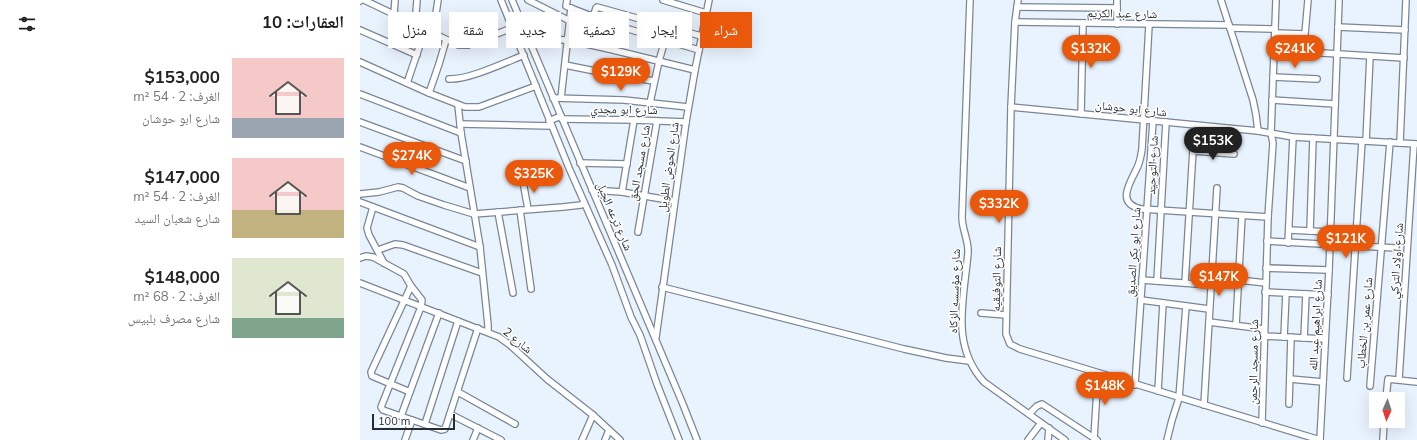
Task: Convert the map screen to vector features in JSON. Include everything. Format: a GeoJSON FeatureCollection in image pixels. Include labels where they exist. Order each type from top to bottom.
{"type":"FeatureCollection","features":[{"type":"Feature","properties":{"kind":"street"},"geometry":{"type":"LineString","coordinates":[[364,0],[388,12]]}},
{"type":"Feature","properties":{"kind":"street"},"geometry":{"type":"LineString","coordinates":[[394,12],[395,0]]}},
{"type":"Feature","properties":{"kind":"street"},"geometry":{"type":"LineString","coordinates":[[417,12],[418,0]]}},
{"type":"Feature","properties":{"kind":"street"},"geometry":{"type":"LineString","coordinates":[[437,12],[438,0]]}},
{"type":"Feature","properties":{"kind":"street","name":"شارع ترعه الجبل"},"geometry":{"type":"LineString","coordinates":[[501,0],[506,13]]}},
{"type":"Feature","properties":{"kind":"street","name":"شارع ترعه الجبل"},"geometry":{"type":"LineString","coordinates":[[512,0],[517,12]]}},
{"type":"Feature","properties":{"kind":"street"},"geometry":{"type":"LineString","coordinates":[[528,0],[569,20]]}},
{"type":"Feature","properties":{"kind":"street"},"geometry":{"type":"LineString","coordinates":[[567,0],[566,6],[582,12]]}},
{"type":"Feature","properties":{"kind":"street"},"geometry":{"type":"LineString","coordinates":[[662,0],[673,1],[703,12]]}},
{"type":"Feature","properties":{"kind":"street","name":"شارع الحوض الطويل"},"geometry":{"type":"LineString","coordinates":[[706,12],[709,0]]}},
{"type":"Feature","properties":{"kind":"street","name":"شارع مؤسسه الزكاه"},"geometry":{"type":"LineString","coordinates":[[970,0],[962,217],[962,228],[968,246],[963,301],[962,334],[969,361],[975,372],[984,382],[1065,440]]}},
{"type":"Feature","properties":{"kind":"street","name":"شارع التوفيقيه"},"geometry":{"type":"LineString","coordinates":[[1018,0],[1015,22],[1011,107],[1006,315],[1007,339],[1010,344],[1014,347],[1135,385],[1320,440]]}},
{"type":"Feature","properties":{"kind":"street"},"geometry":{"type":"LineString","coordinates":[[1117,0],[1117,24]]}},
{"type":"Feature","properties":{"kind":"street"},"geometry":{"type":"LineString","coordinates":[[1220,0],[1252,100],[1258,131]]}},
{"type":"Feature","properties":{"kind":"street","name":"شارع مسجد الرحمن"},"geometry":{"type":"LineString","coordinates":[[1262,423],[1267,241],[1273,143],[1271,134],[1276,0]]}},
{"type":"Feature","properties":{"kind":"street","name":"شارع عبد الكريم"},"geometry":{"type":"LineString","coordinates":[[1015,22],[1229,27],[1305,35],[1308,0]]}},
{"type":"Feature","properties":{"kind":"street","name":"شارع ابراهيم عبد الله"},"geometry":{"type":"LineString","coordinates":[[1320,440],[1328,295],[1339,0]]}},
{"type":"Feature","properties":{"kind":"street"},"geometry":{"type":"LineString","coordinates":[[1400,143],[1406,0]]}},
{"type":"Feature","properties":{"kind":"street"},"geometry":{"type":"LineString","coordinates":[[594,12],[597,7],[615,12]]}},
{"type":"Feature","properties":{"kind":"street"},"geometry":{"type":"LineString","coordinates":[[1017,7],[1117,8]]}},
{"type":"Feature","properties":{"kind":"street"},"geometry":{"type":"LineString","coordinates":[[571,12],[572,8]]}},
{"type":"Feature","properties":{"kind":"street"},"geometry":{"type":"LineString","coordinates":[[629,16],[700,35]]}},
{"type":"Feature","properties":{"kind":"street"},"geometry":{"type":"LineString","coordinates":[[1081,114],[1083,23]]}},
{"type":"Feature","properties":{"kind":"street"},"geometry":{"type":"LineString","coordinates":[[1149,25],[1141,156],[1130,181],[1126,194],[1127,200],[1136,208],[1268,217]]}},
{"type":"Feature","properties":{"kind":"street"},"geometry":{"type":"LineString","coordinates":[[1338,27],[1405,30]]}},
{"type":"Feature","properties":{"kind":"street"},"geometry":{"type":"LineString","coordinates":[[360,30],[417,54]]}},
{"type":"Feature","properties":{"kind":"street"},"geometry":{"type":"LineString","coordinates":[[441,38],[463,46],[506,30]]}},
{"type":"Feature","properties":{"kind":"street"},"geometry":{"type":"LineString","coordinates":[[562,98],[569,30]]}},
{"type":"Feature","properties":{"kind":"street"},"geometry":{"type":"LineString","coordinates":[[429,94],[446,40]]}},
{"type":"Feature","properties":{"kind":"street"},"geometry":{"type":"LineString","coordinates":[[561,40],[609,49],[694,70]]}},
{"type":"Feature","properties":{"kind":"street","name":"شارع الحوض الطويل"},"geometry":{"type":"LineString","coordinates":[[655,338],[688,108],[694,70],[700,45]]}},
{"type":"Feature","properties":{"kind":"street"},"geometry":{"type":"LineString","coordinates":[[407,83],[419,48]]}},
{"type":"Feature","properties":{"kind":"street","name":"شارع ترعه الجبل"},"geometry":{"type":"LineString","coordinates":[[521,48],[584,203],[612,264],[631,317],[642,341],[657,384],[680,440]]}},
{"type":"Feature","properties":{"kind":"street","name":"شارع ترعه الجبل"},"geometry":{"type":"LineString","coordinates":[[533,48],[560,118],[655,338],[697,440]]}},
{"type":"Feature","properties":{"kind":"street"},"geometry":{"type":"LineString","coordinates":[[650,103],[658,61],[662,48]]}},
{"type":"Feature","properties":{"kind":"street"},"geometry":{"type":"LineString","coordinates":[[692,48],[699,50]]}},
{"type":"Feature","properties":{"kind":"street"},"geometry":{"type":"LineString","coordinates":[[1274,50],[1404,58]]}},
{"type":"Feature","properties":{"kind":"street"},"geometry":{"type":"LineString","coordinates":[[448,79],[455,80],[467,77],[524,55]]}},
{"type":"Feature","properties":{"kind":"street"},"geometry":{"type":"LineString","coordinates":[[1347,378],[1355,246],[1370,56]]}},
{"type":"Feature","properties":{"kind":"street"},"geometry":{"type":"LineString","coordinates":[[360,62],[429,94],[458,105],[472,107],[479,107],[536,86]]}},
{"type":"Feature","properties":{"kind":"street"},"geometry":{"type":"LineString","coordinates":[[565,65],[654,81]]}},
{"type":"Feature","properties":{"kind":"street"},"geometry":{"type":"LineString","coordinates":[[1273,77],[1317,79]]}},
{"type":"Feature","properties":{"kind":"street"},"geometry":{"type":"LineString","coordinates":[[360,94],[461,133]]}},
{"type":"Feature","properties":{"kind":"street"},"geometry":{"type":"LineString","coordinates":[[553,98],[624,100],[688,108]]}},
{"type":"Feature","properties":{"kind":"street"},"geometry":{"type":"LineString","coordinates":[[1272,100],[1335,104]]}},
{"type":"Feature","properties":{"kind":"street"},"geometry":{"type":"LineString","coordinates":[[458,105],[461,133],[480,247],[488,332]]}},
{"type":"Feature","properties":{"kind":"street","name":"شارع ابو حوشان"},"geometry":{"type":"LineString","coordinates":[[1011,107],[1258,131],[1293,137],[1416,144]]}},
{"type":"Feature","properties":{"kind":"street"},"geometry":{"type":"LineString","coordinates":[[460,124],[551,122],[560,118]]}},
{"type":"Feature","properties":{"kind":"street","name":"شارع ابو مجدي"},"geometry":{"type":"LineString","coordinates":[[560,118],[686,122]]}},
{"type":"Feature","properties":{"kind":"street"},"geometry":{"type":"LineString","coordinates":[[622,192],[634,120]]}},
{"type":"Feature","properties":{"kind":"street","name":"شارع مسجد الحق"},"geometry":{"type":"LineString","coordinates":[[638,232],[657,120]]}},
{"type":"Feature","properties":{"kind":"street","name":"شارع ابو بكر الصديق"},"geometry":{"type":"LineString","coordinates":[[1135,385],[1153,121]]}},
{"type":"Feature","properties":{"kind":"street"},"geometry":{"type":"LineString","coordinates":[[360,122],[466,161]]}},
{"type":"Feature","properties":{"kind":"street","name":"شارع التوحيد"},"geometry":{"type":"LineString","coordinates":[[1157,281],[1166,122]]}},
{"type":"Feature","properties":{"kind":"street"},"geometry":{"type":"LineString","coordinates":[[1185,283],[1194,133]]}},
{"type":"Feature","properties":{"kind":"street"},"geometry":{"type":"LineString","coordinates":[[1288,243],[1293,137]]}},
{"type":"Feature","properties":{"kind":"street"},"geometry":{"type":"LineString","coordinates":[[1310,231],[1314,138]]}},
{"type":"Feature","properties":{"kind":"street","name":"شارع عمر بن الخطاب"},"geometry":{"type":"LineString","coordinates":[[1370,386],[1390,142]]}},
{"type":"Feature","properties":{"kind":"street","name":"شارع اولاد التركي"},"geometry":{"type":"LineString","coordinates":[[1399,379],[1416,144]]}},
{"type":"Feature","properties":{"kind":"street"},"geometry":{"type":"LineString","coordinates":[[360,147],[470,188]]}},
{"type":"Feature","properties":{"kind":"street"},"geometry":{"type":"LineString","coordinates":[[1193,151],[1234,154]]}},
{"type":"Feature","properties":{"kind":"street"},"geometry":{"type":"LineString","coordinates":[[580,162],[627,164]]}},
{"type":"Feature","properties":{"kind":"street"},"geometry":{"type":"LineString","coordinates":[[523,182],[528,209]]}},
{"type":"Feature","properties":{"kind":"street"},"geometry":{"type":"LineString","coordinates":[[360,194],[379,192],[393,188],[403,188],[418,196],[474,214],[581,205],[584,203]]}},
{"type":"Feature","properties":{"kind":"street"},"geometry":{"type":"LineString","coordinates":[[1204,405],[1216,188]]}},
{"type":"Feature","properties":{"kind":"street"},"geometry":{"type":"LineString","coordinates":[[592,190],[622,192],[674,201]]}},
{"type":"Feature","properties":{"kind":"street"},"geometry":{"type":"LineString","coordinates":[[360,202],[480,247]]}},
{"type":"Feature","properties":{"kind":"street"},"geometry":{"type":"LineString","coordinates":[[373,207],[367,228],[369,235],[384,263]]}},
{"type":"Feature","properties":{"kind":"street"},"geometry":{"type":"LineString","coordinates":[[520,210],[530,289]]}},
{"type":"Feature","properties":{"kind":"street"},"geometry":{"type":"LineString","coordinates":[[498,212],[512,292]]}},
{"type":"Feature","properties":{"kind":"street"},"geometry":{"type":"LineString","coordinates":[[1236,325],[1242,216]]}},
{"type":"Feature","properties":{"kind":"street"},"geometry":{"type":"LineString","coordinates":[[1289,230],[1330,232]]}},
{"type":"Feature","properties":{"kind":"street"},"geometry":{"type":"LineString","coordinates":[[1267,241],[1396,248]]}},
{"type":"Feature","properties":{"kind":"street"},"geometry":{"type":"LineString","coordinates":[[378,250],[395,244],[403,245],[482,273]]}},
{"type":"Feature","properties":{"kind":"street"},"geometry":{"type":"LineString","coordinates":[[360,258],[366,256],[373,257],[404,274],[422,300],[421,307],[390,384],[382,408],[384,410],[441,430],[445,429],[478,328]]}},
{"type":"Feature","properties":{"kind":"street"},"geometry":{"type":"LineString","coordinates":[[1266,268],[1329,270]]}},
{"type":"Feature","properties":{"kind":"street"},"geometry":{"type":"LineString","coordinates":[[1211,277],[1266,283]]}},
{"type":"Feature","properties":{"kind":"street"},"geometry":{"type":"LineString","coordinates":[[1142,280],[1196,284]]}},
{"type":"Feature","properties":{"kind":"street","name":"شارع 2"},"geometry":{"type":"LineString","coordinates":[[360,283],[499,337],[510,345],[547,379],[593,415],[620,440]]}},
{"type":"Feature","properties":{"kind":"street"},"geometry":{"type":"LineString","coordinates":[[410,392],[372,376],[371,372],[411,286]]}},
{"type":"Feature","properties":{"kind":"street"},"geometry":{"type":"LineString","coordinates":[[662,287],[904,349],[946,358],[969,361]]}},
{"type":"Feature","properties":{"kind":"street"},"geometry":{"type":"LineString","coordinates":[[1265,292],[1328,295]]}},
{"type":"Feature","properties":{"kind":"street"},"geometry":{"type":"LineString","coordinates":[[1284,337],[1286,293]]}},
{"type":"Feature","properties":{"kind":"street"},"geometry":{"type":"LineString","coordinates":[[1304,338],[1306,294]]}},
{"type":"Feature","properties":{"kind":"street"},"geometry":{"type":"LineString","coordinates":[[1141,300],[1209,310]]}},
{"type":"Feature","properties":{"kind":"street"},"geometry":{"type":"LineString","coordinates":[[1158,391],[1164,303]]}},
{"type":"Feature","properties":{"kind":"street"},"geometry":{"type":"LineString","coordinates":[[1167,440],[1179,398],[1186,306]]}},
{"type":"Feature","properties":{"kind":"street"},"geometry":{"type":"LineString","coordinates":[[401,416],[439,313]]}},
{"type":"Feature","properties":{"kind":"street"},"geometry":{"type":"LineString","coordinates":[[981,313],[1006,315]]}},
{"type":"Feature","properties":{"kind":"street"},"geometry":{"type":"LineString","coordinates":[[425,424],[458,321]]}},
{"type":"Feature","properties":{"kind":"street"},"geometry":{"type":"LineString","coordinates":[[1209,322],[1264,328]]}},
{"type":"Feature","properties":{"kind":"street"},"geometry":{"type":"LineString","coordinates":[[1264,336],[1325,339]]}},
{"type":"Feature","properties":{"kind":"street"},"geometry":{"type":"LineString","coordinates":[[1289,404],[1291,337]]}},
{"type":"Feature","properties":{"kind":"street"},"geometry":{"type":"LineString","coordinates":[[1096,439],[1098,373]]}},
{"type":"Feature","properties":{"kind":"street"},"geometry":{"type":"LineString","coordinates":[[1290,379],[1323,382]]}},
{"type":"Feature","properties":{"kind":"street"},"geometry":{"type":"LineString","coordinates":[[1387,392],[1388,379],[1417,382]]}},
{"type":"Feature","properties":{"kind":"street"},"geometry":{"type":"LineString","coordinates":[[458,392],[515,424]]}},
{"type":"Feature","properties":{"kind":"street"},"geometry":{"type":"LineString","coordinates":[[1031,416],[1038,405],[1043,405],[1096,439]]}},
{"type":"Feature","properties":{"kind":"street"},"geometry":{"type":"LineString","coordinates":[[450,414],[501,440]]}},
{"type":"Feature","properties":{"kind":"street"},"geometry":{"type":"LineString","coordinates":[[582,440],[593,415]]}},
{"type":"Feature","properties":{"kind":"street"},"geometry":{"type":"LineString","coordinates":[[405,440],[412,420]]}},
{"type":"Feature","properties":{"kind":"street"},"geometry":{"type":"LineString","coordinates":[[1028,440],[1041,423]]}},
{"type":"Feature","properties":{"kind":"street"},"geometry":{"type":"LineString","coordinates":[[473,440],[478,428]]}},
{"type":"Feature","properties":{"kind":"street"},"geometry":{"type":"LineString","coordinates":[[1048,440],[1049,428]]}},
{"type":"Feature","properties":{"kind":"street"},"geometry":{"type":"LineString","coordinates":[[1383,440],[1384,428]]}},
{"type":"Feature","properties":{"kind":"street"},"geometry":{"type":"LineString","coordinates":[[605,440],[609,430]]}}]}
